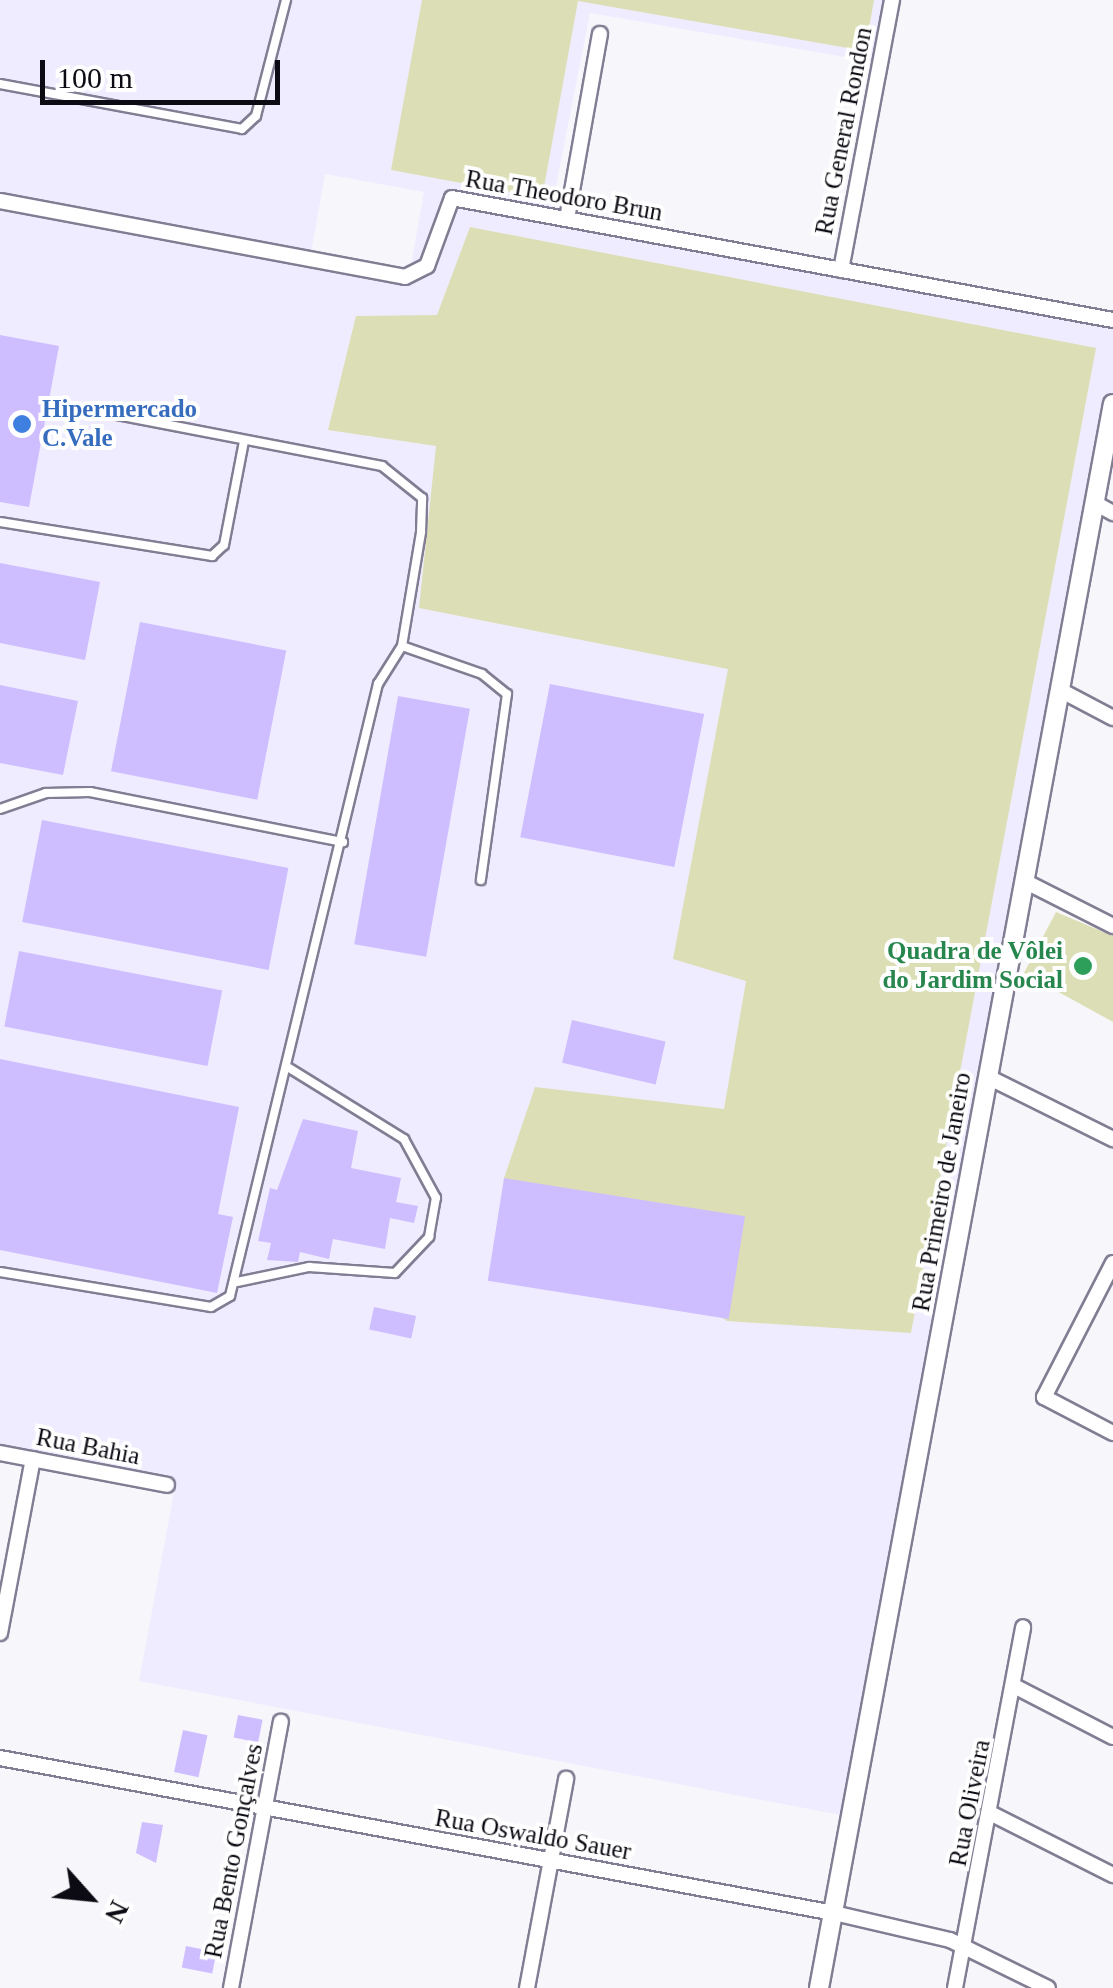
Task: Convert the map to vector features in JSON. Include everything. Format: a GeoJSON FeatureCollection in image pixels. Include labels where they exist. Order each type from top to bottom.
{"type":"FeatureCollection","features":[{"type":"Feature","properties":{"kind":"street","name":"Rua General Rondon"},"geometry":{"type":"LineString","coordinates":[[841,270],[892,0]]}},
{"type":"Feature","properties":{"kind":"street"},"geometry":{"type":"LineString","coordinates":[[567,219],[600,34]]}},
{"type":"Feature","properties":{"kind":"street","name":"Rua Theodoro Brun"},"geometry":{"type":"LineString","coordinates":[[0,201],[405,278],[428,266],[452,198],[1113,320]]}},
{"type":"Feature","properties":{"kind":"street","name":"Rua Primeiro de Janeiro"},"geometry":{"type":"LineString","coordinates":[[819,1988],[1113,404]]}},
{"type":"Feature","properties":{"kind":"street"},"geometry":{"type":"LineString","coordinates":[[1094,503],[1113,513]]}},
{"type":"Feature","properties":{"kind":"street"},"geometry":{"type":"LineString","coordinates":[[1060,690],[1113,718]]}},
{"type":"Feature","properties":{"kind":"street"},"geometry":{"type":"LineString","coordinates":[[1024,881],[1113,926]]}},
{"type":"Feature","properties":{"kind":"street"},"geometry":{"type":"LineString","coordinates":[[988,1078],[1113,1139]]}},
{"type":"Feature","properties":{"kind":"street"},"geometry":{"type":"LineString","coordinates":[[1113,1263],[1108,1285],[1044,1398],[1113,1433]]}},
{"type":"Feature","properties":{"kind":"street","name":"Rua Bahia"},"geometry":{"type":"LineString","coordinates":[[0,1453],[167,1486]]}},
{"type":"Feature","properties":{"kind":"street"},"geometry":{"type":"LineString","coordinates":[[0,1633],[33,1459]]}},
{"type":"Feature","properties":{"kind":"street","name":"Rua Oliveira"},"geometry":{"type":"LineString","coordinates":[[956,1988],[1016,1688],[1023,1627]]}},
{"type":"Feature","properties":{"kind":"street"},"geometry":{"type":"LineString","coordinates":[[1016,1688],[1113,1737]]}},
{"type":"Feature","properties":{"kind":"street","name":"Rua Bento Gonçalves"},"geometry":{"type":"LineString","coordinates":[[231,1988],[281,1722]]}},
{"type":"Feature","properties":{"kind":"street","name":"Rua Oswaldo Sauer"},"geometry":{"type":"LineString","coordinates":[[0,1758],[834,1913],[964,1945],[1048,1988]]}},
{"type":"Feature","properties":{"kind":"street"},"geometry":{"type":"LineString","coordinates":[[527,1988],[566,1778]]}},
{"type":"Feature","properties":{"kind":"street"},"geometry":{"type":"LineString","coordinates":[[992,1814],[1113,1875]]}},
{"type":"Feature","properties":{"kind":"lane"},"geometry":{"type":"LineString","coordinates":[[0,84],[242,129],[256,116],[286,0]]}},
{"type":"Feature","properties":{"kind":"lane"},"geometry":{"type":"LineString","coordinates":[[91,410],[408,479],[422,498],[421,532],[402,646],[378,684],[237,1282]]}},
{"type":"Feature","properties":{"kind":"lane"},"geometry":{"type":"LineString","coordinates":[[0,522],[212,556],[224,545],[244,441]]}},
{"type":"Feature","properties":{"kind":"lane"},"geometry":{"type":"LineString","coordinates":[[402,646],[482,674],[507,694],[481,880]]}},
{"type":"Feature","properties":{"kind":"lane"},"geometry":{"type":"LineString","coordinates":[[0,809],[46,793],[90,792],[343,842]]}},
{"type":"Feature","properties":{"kind":"lane"},"geometry":{"type":"LineString","coordinates":[[0,1272],[211,1307],[237,1282],[308,1267],[396,1273],[429,1237],[436,1198],[404,1139],[289,1068]]}},
{"type":"Feature","properties":{"kind":"shaded area"},"geometry":{"type":"Polygon","coordinates":[[[0,0],[892,0],[880,63],[590,13],[550,216],[1113,320],[1113,404],[851,1817],[139,1681],[175,1487],[0,1453],[0,0]],[[325,174],[310,259],[409,277],[424,192],[325,174]]]}},
{"type":"Feature","properties":{"kind":"green space"},"geometry":{"type":"Polygon","coordinates":[[[422,0],[874,0],[865,51],[578,1],[542,198],[391,170],[422,0]]]}},
{"type":"Feature","properties":{"kind":"green space"},"geometry":{"type":"Polygon","coordinates":[[[470,227],[1096,348],[911,1333],[727,1321],[504,1178],[535,1087],[724,1109],[746,981],[673,959],[728,669],[419,608],[436,446],[328,430],[356,316],[437,315],[470,227]]]}},
{"type":"Feature","properties":{"kind":"green space"},"geometry":{"type":"Polygon","coordinates":[[[1056,912],[1113,936],[1113,1022],[1024,973],[1056,912]]]}},
{"type":"Feature","properties":{"kind":"building","name":"Hipermercado C.Vale"},"geometry":{"type":"Polygon","coordinates":[[[0,335],[59,346],[29,507],[0,502],[0,335]]]}},
{"type":"Feature","properties":{"kind":"building"},"geometry":{"type":"Polygon","coordinates":[[[0,563],[100,582],[85,660],[0,643],[0,563]]]}},
{"type":"Feature","properties":{"kind":"building"},"geometry":{"type":"Polygon","coordinates":[[[140,622],[286,650],[257,800],[111,771],[140,622]]]}},
{"type":"Feature","properties":{"kind":"building"},"geometry":{"type":"Polygon","coordinates":[[[550,684],[704,714],[674,867],[520,837],[550,684]]]}},
{"type":"Feature","properties":{"kind":"building"},"geometry":{"type":"Polygon","coordinates":[[[0,685],[78,701],[63,775],[0,763],[0,685]]]}},
{"type":"Feature","properties":{"kind":"building"},"geometry":{"type":"Polygon","coordinates":[[[398,696],[470,709],[426,957],[354,944],[398,696]]]}},
{"type":"Feature","properties":{"kind":"building"},"geometry":{"type":"Polygon","coordinates":[[[42,820],[288,868],[269,970],[22,922],[42,820]]]}},
{"type":"Feature","properties":{"kind":"building"},"geometry":{"type":"Polygon","coordinates":[[[19,951],[222,990],[208,1066],[4,1027],[19,951]]]}},
{"type":"Feature","properties":{"kind":"building"},"geometry":{"type":"Polygon","coordinates":[[[572,1020],[666,1042],[656,1084],[562,1063],[572,1020]]]}},
{"type":"Feature","properties":{"kind":"building"},"geometry":{"type":"Polygon","coordinates":[[[0,1059],[239,1107],[218,1214],[233,1217],[217,1293],[0,1250],[0,1059]]]}},
{"type":"Feature","properties":{"kind":"building"},"geometry":{"type":"Polygon","coordinates":[[[303,1119],[358,1131],[351,1168],[401,1178],[396,1202],[418,1206],[414,1223],[390,1218],[385,1249],[333,1239],[329,1259],[300,1252],[298,1262],[267,1260],[271,1243],[258,1241],[270,1188],[277,1190],[303,1119]]]}},
{"type":"Feature","properties":{"kind":"building"},"geometry":{"type":"Polygon","coordinates":[[[504,1178],[745,1216],[729,1319],[488,1281],[504,1178]]]}},
{"type":"Feature","properties":{"kind":"building"},"geometry":{"type":"Polygon","coordinates":[[[374,1307],[416,1316],[411,1338],[369,1329],[374,1307]]]}},
{"type":"Feature","properties":{"kind":"building"},"geometry":{"type":"Polygon","coordinates":[[[238,1715],[263,1720],[258,1742],[234,1738],[238,1715]]]}},
{"type":"Feature","properties":{"kind":"building"},"geometry":{"type":"Polygon","coordinates":[[[183,1730],[207,1735],[199,1777],[174,1772],[183,1730]]]}},
{"type":"Feature","properties":{"kind":"building"},"geometry":{"type":"Polygon","coordinates":[[[142,1822],[163,1825],[156,1863],[136,1853],[142,1822]]]}},
{"type":"Feature","properties":{"kind":"building"},"geometry":{"type":"Polygon","coordinates":[[[186,1946],[216,1952],[212,1974],[182,1968],[186,1946]]]}},
{"type":"Feature","properties":{"kind":"place","name":"Hipermercado C.Vale"},"geometry":{"type":"Point","coordinates":[22,424]}},
{"type":"Feature","properties":{"kind":"place","name":"Quadra de Vôlei do Jardim Social"},"geometry":{"type":"Point","coordinates":[1083,966]}}]}
